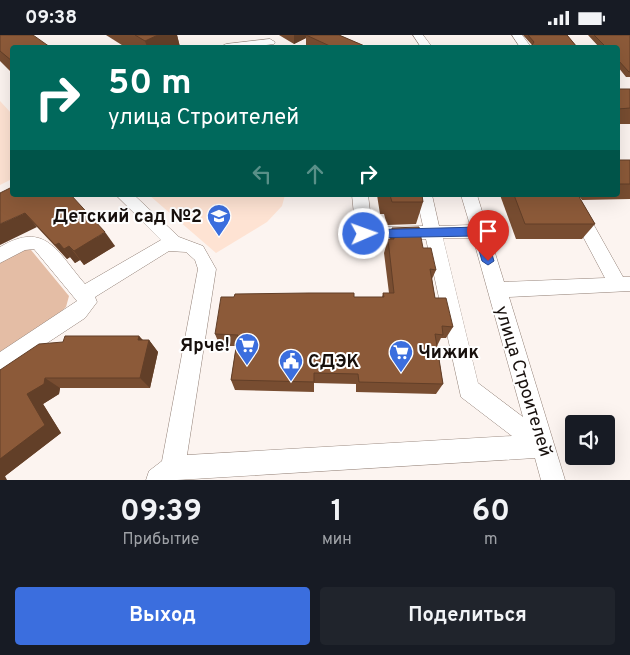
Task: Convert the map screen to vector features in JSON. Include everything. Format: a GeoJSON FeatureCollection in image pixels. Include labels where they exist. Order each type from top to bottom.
{"type":"FeatureCollection","features":[{"type":"Feature","properties":{"kind":"street"},"geometry":{"type":"LineString","coordinates":[[235,45],[265,38],[277,45]]}},
{"type":"Feature","properties":{"kind":"street"},"geometry":{"type":"LineString","coordinates":[[126,197],[175,243]]}},
{"type":"Feature","properties":{"kind":"street"},"geometry":{"type":"LineString","coordinates":[[360,197],[364,234],[479,231]]}},
{"type":"Feature","properties":{"kind":"street"},"geometry":{"type":"LineString","coordinates":[[424,197],[469,389],[544,447]]}},
{"type":"Feature","properties":{"kind":"street","name":"улица Строителей"},"geometry":{"type":"LineString","coordinates":[[470,197],[554,480]]}},
{"type":"Feature","properties":{"kind":"street"},"geometry":{"type":"LineString","coordinates":[[497,290],[624,285],[570,197]]}},
{"type":"Feature","properties":{"kind":"street"},"geometry":{"type":"LineString","coordinates":[[0,257],[22,244],[33,241],[40,244],[88,302],[78,312],[0,364]]}},
{"type":"Feature","properties":{"kind":"street"},"geometry":{"type":"LineString","coordinates":[[83,295],[165,245],[175,243],[187,244],[203,256],[207,269],[165,474],[544,447]]}},
{"type":"Feature","properties":{"kind":"shaded area"},"geometry":{"type":"Polygon","coordinates":[[[0,101],[10,112],[10,180],[0,185],[0,101]]]}},
{"type":"Feature","properties":{"kind":"shaded area","name":"Детский сад №2"},"geometry":{"type":"Polygon","coordinates":[[[151,197],[284,197],[282,206],[267,222],[216,253],[151,197]]]}},
{"type":"Feature","properties":{"kind":"shaded area"},"geometry":{"type":"Polygon","coordinates":[[[27,248],[31,250],[69,296],[66,307],[61,312],[0,352],[0,262],[27,248]]]}},
{"type":"Feature","properties":{"kind":"building"},"geometry":{"type":"Polygon","coordinates":[[[0,35],[33,35],[47,45],[10,45],[10,59],[0,51],[0,35]]]}},
{"type":"Feature","properties":{"kind":"building"},"geometry":{"type":"Polygon","coordinates":[[[135,35],[158,35],[145,41],[135,35]]]}},
{"type":"Feature","properties":{"kind":"building"},"geometry":{"type":"Polygon","coordinates":[[[306,35],[339,35],[362,45],[328,45],[306,35]]]}},
{"type":"Feature","properties":{"kind":"building"},"geometry":{"type":"Polygon","coordinates":[[[528,35],[567,35],[575,45],[532,45],[534,42],[528,35]]]}},
{"type":"Feature","properties":{"kind":"building"},"geometry":{"type":"Polygon","coordinates":[[[594,35],[630,35],[630,72],[620,62],[620,45],[604,45],[594,35]]]}},
{"type":"Feature","properties":{"kind":"building"},"geometry":{"type":"Polygon","coordinates":[[[620,89],[630,89],[630,108],[620,109],[620,89]]]}},
{"type":"Feature","properties":{"kind":"building"},"geometry":{"type":"Polygon","coordinates":[[[620,160],[630,160],[630,184],[620,184],[620,160]]]}},
{"type":"Feature","properties":{"kind":"building"},"geometry":{"type":"Polygon","coordinates":[[[10,188],[10,197],[73,197],[105,232],[74,251],[69,246],[64,249],[59,243],[55,245],[25,213],[0,224],[0,193],[10,188]]]}},
{"type":"Feature","properties":{"kind":"building"},"geometry":{"type":"Polygon","coordinates":[[[391,197],[422,197],[423,202],[392,202],[391,197]]]}},
{"type":"Feature","properties":{"kind":"building"},"geometry":{"type":"Polygon","coordinates":[[[515,197],[579,197],[595,224],[525,224],[515,197]]]}},
{"type":"Feature","properties":{"kind":"building"},"geometry":{"type":"Polygon","coordinates":[[[419,227],[423,248],[431,248],[436,270],[430,269],[435,298],[446,298],[453,327],[442,326],[443,335],[435,334],[443,384],[359,382],[358,374],[314,373],[314,382],[231,380],[238,335],[215,334],[221,297],[234,297],[235,294],[354,293],[354,297],[384,297],[383,293],[394,293],[388,239],[394,239],[392,228],[419,227]]]}},
{"type":"Feature","properties":{"kind":"building"},"geometry":{"type":"Polygon","coordinates":[[[65,336],[139,336],[138,340],[149,340],[140,378],[45,378],[44,384],[27,394],[45,425],[0,459],[0,370],[39,344],[63,342],[65,336]]]}},
{"type":"Feature","properties":{"kind":"place","name":"Детский сад №2"},"geometry":{"type":"Point","coordinates":[219,237]}},
{"type":"Feature","properties":{"kind":"place","name":"Ярче!"},"geometry":{"type":"Point","coordinates":[247,366]}},
{"type":"Feature","properties":{"kind":"place","name":"Чижик"},"geometry":{"type":"Point","coordinates":[401,373]}},
{"type":"Feature","properties":{"kind":"place","name":"СДЭК"},"geometry":{"type":"Point","coordinates":[291,382]}},
{"type":"Feature","properties":{"kind":"route"},"geometry":{"type":"LineString","coordinates":[[364,234],[479,231],[488,261]]}}]}
